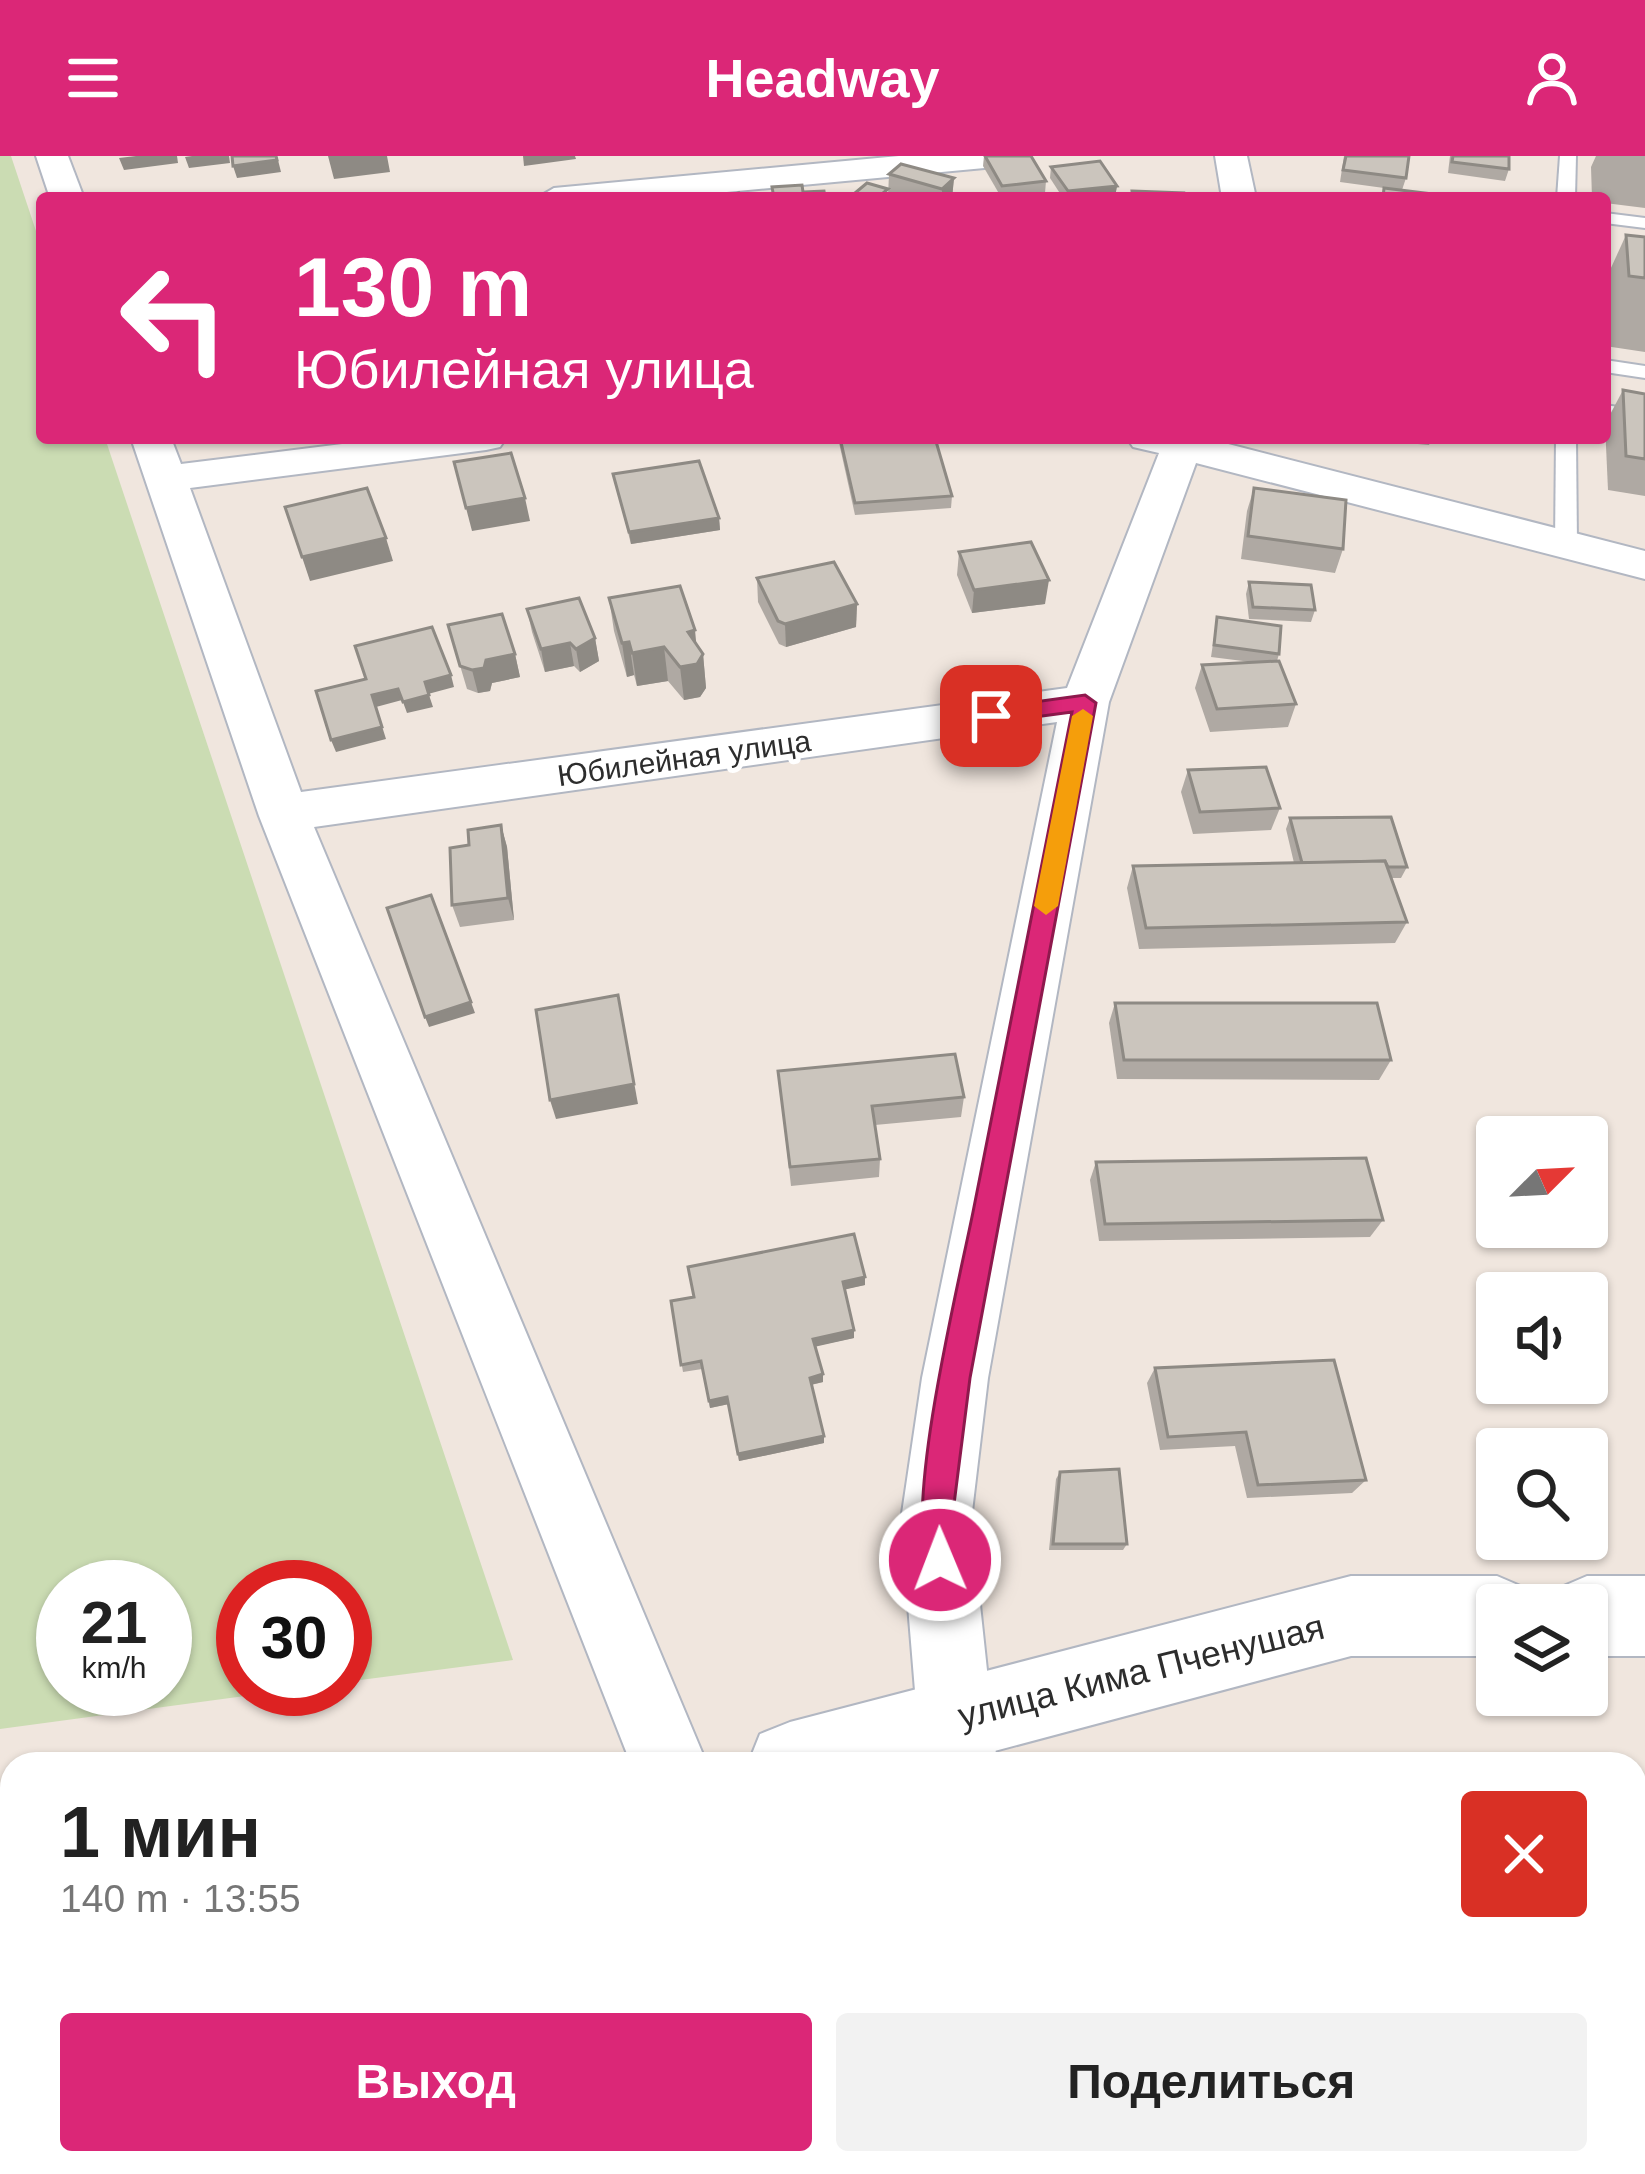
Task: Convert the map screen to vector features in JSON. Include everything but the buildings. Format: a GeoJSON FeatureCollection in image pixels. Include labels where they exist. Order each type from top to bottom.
{"type":"FeatureCollection","features":[{"type":"Feature","properties":{"kind":"street"},"geometry":{"type":"LineString","coordinates":[[52,156],[65,192]]}},
{"type":"Feature","properties":{"kind":"street"},"geometry":{"type":"LineString","coordinates":[[619,192],[1006,156]]}},
{"type":"Feature","properties":{"kind":"street"},"geometry":{"type":"LineString","coordinates":[[1231,156],[1238,192]]}},
{"type":"Feature","properties":{"kind":"street"},"geometry":{"type":"LineString","coordinates":[[388,444],[158,458],[283,813],[663,1752]]}},
{"type":"Feature","properties":{"kind":"street"},"geometry":{"type":"LineString","coordinates":[[957,1741],[936,1520],[955,1378],[1085,703],[1170,444]]}},
{"type":"Feature","properties":{"kind":"street"},"geometry":{"type":"LineString","coordinates":[[1182,444],[1645,565]]}},
{"type":"Feature","properties":{"kind":"street","name":"Юбилейная улица"},"geometry":{"type":"LineString","coordinates":[[283,813],[1085,703]]}},
{"type":"Feature","properties":{"kind":"street","name":"улица Кима Пченушая"},"geometry":{"type":"LineString","coordinates":[[877,1752],[957,1741],[1352,1616],[1476,1616]]}},
{"type":"Feature","properties":{"kind":"street"},"geometry":{"type":"LineString","coordinates":[[1608,1616],[1645,1616]]}},
{"type":"Feature","properties":{"kind":"lane"},"geometry":{"type":"LineString","coordinates":[[1566,192],[1568,156]]}},
{"type":"Feature","properties":{"kind":"lane"},"geometry":{"type":"LineString","coordinates":[[1611,219],[1645,223]]}},
{"type":"Feature","properties":{"kind":"lane"},"geometry":{"type":"LineString","coordinates":[[1611,367],[1645,372]]}},
{"type":"Feature","properties":{"kind":"lane"},"geometry":{"type":"LineString","coordinates":[[1611,412],[1645,417]]}},
{"type":"Feature","properties":{"kind":"lane"},"geometry":{"type":"LineString","coordinates":[[1565,545],[1566,444]]}},
{"type":"Feature","properties":{"kind":"green space"},"geometry":{"type":"Polygon","coordinates":[[[0,156],[11,156],[36,231],[36,444],[107,444],[513,1660],[372,1678],[372,1560],[216,1560],[216,1700],[192,1703],[192,1560],[36,1560],[36,1716],[96,1716],[0,1729],[0,156]]]}},
{"type":"Feature","properties":{"kind":"slow traffic"},"geometry":{"type":"LineString","coordinates":[[1046,906],[1083,716]]}},
{"type":"Feature","properties":{"kind":"route"},"geometry":{"type":"LineString","coordinates":[[940,1560],[936,1520],[955,1378],[1085,703],[991,716]]}}]}
